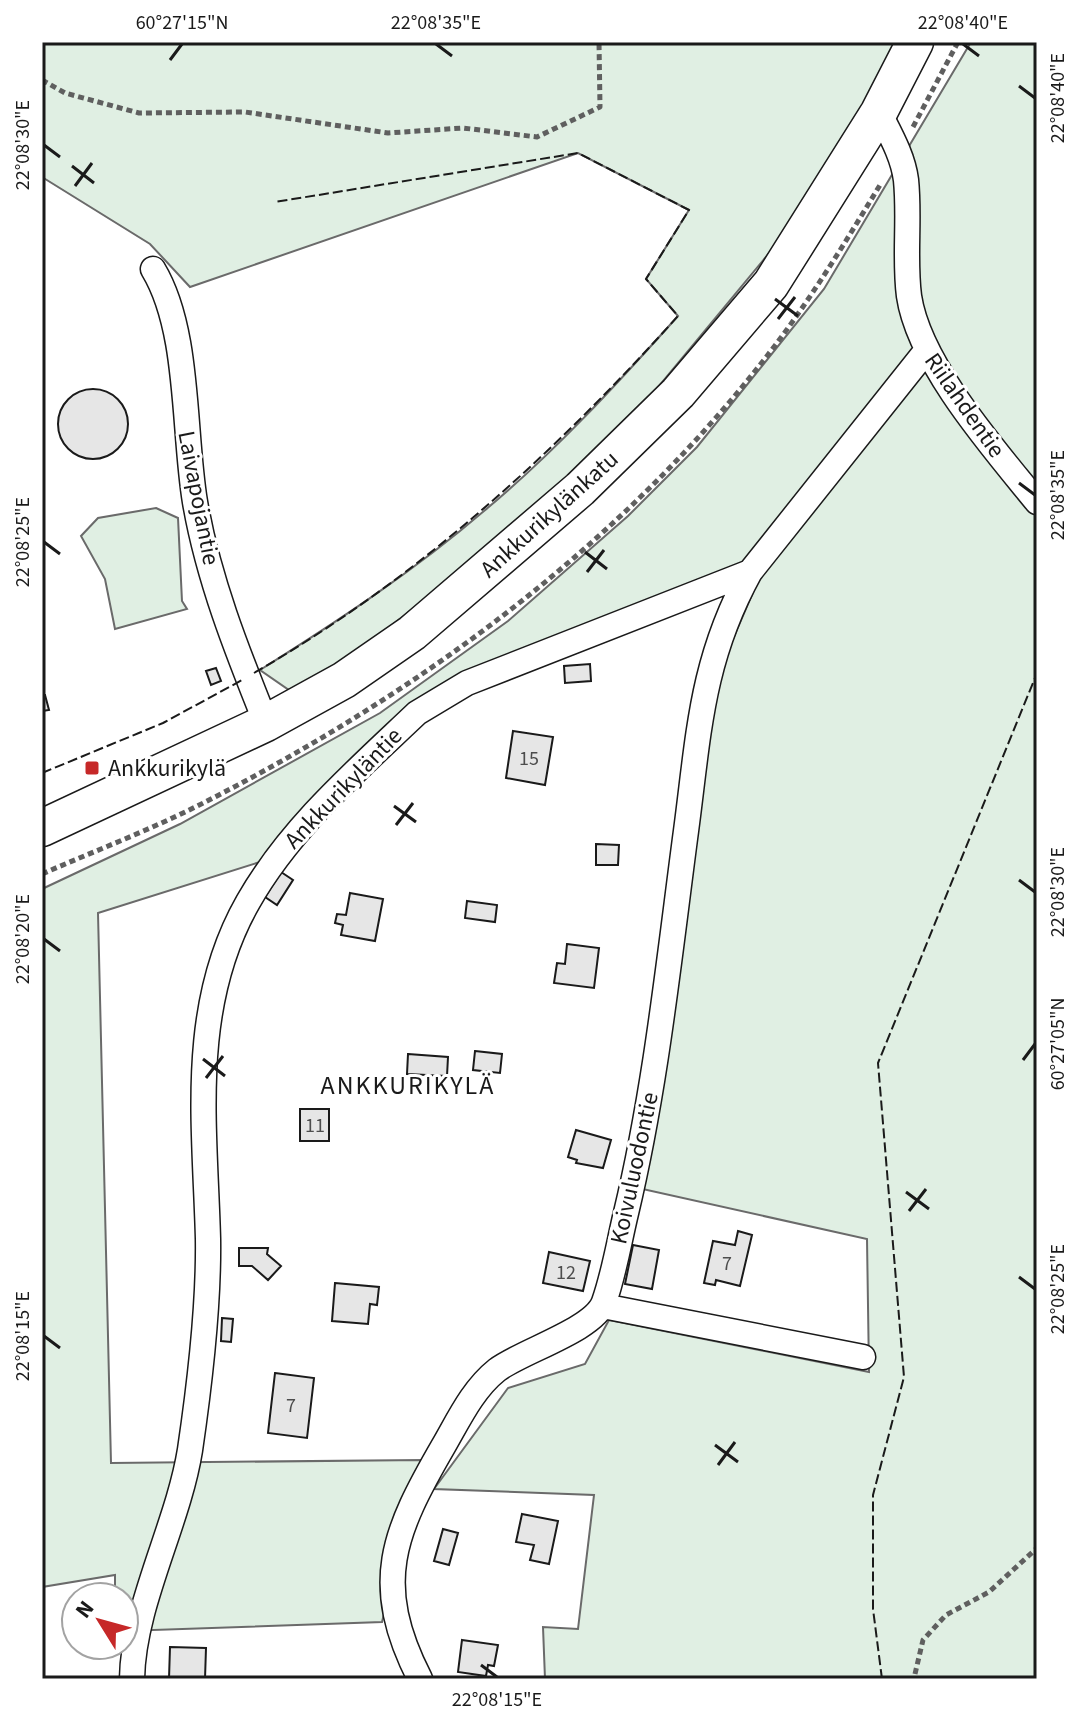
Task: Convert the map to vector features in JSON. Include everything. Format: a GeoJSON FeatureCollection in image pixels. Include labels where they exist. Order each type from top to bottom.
{"type":"FeatureCollection","features":[{"type":"Feature","properties":{"kind":"street","name":"Ankkurikylänkatu"},"geometry":{"type":"LineString","coordinates":[[42,828],[266,723],[344,680],[412,633],[580,489],[678,393],[771,284],[879,112],[915,42]]}},
{"type":"Feature","properties":{"kind":"street","name":"Riilahdentie"},"geometry":{"type":"LineString","coordinates":[[879,112],[899,154],[906,179],[910,299],[926,351],[995,450],[1037,502]]}},
{"type":"Feature","properties":{"kind":"street","name":"Laivapojantie"},"geometry":{"type":"LineString","coordinates":[[153,269],[175,317],[185,430],[199,524],[229,631],[266,723]]}},
{"type":"Feature","properties":{"kind":"street"},"geometry":{"type":"LineString","coordinates":[[750,572],[926,351]]}},
{"type":"Feature","properties":{"kind":"street","name":"Koivuluodontie"},"geometry":{"type":"LineString","coordinates":[[603,1306],[648,1120],[705,686],[728,613],[750,572]]}},
{"type":"Feature","properties":{"kind":"street","name":"Ankkurikyläntie"},"geometry":{"type":"LineString","coordinates":[[132,1679],[138,1631],[189,1453],[208,1242],[200,1102],[210,1007],[231,935],[247,903],[297,831],[417,713],[439,697],[546,650],[750,572]]}},
{"type":"Feature","properties":{"kind":"street"},"geometry":{"type":"LineString","coordinates":[[420,1679],[401,1643],[391,1592],[395,1555],[406,1511],[471,1398],[496,1371],[536,1346],[572,1330],[603,1306],[863,1357]]}},
{"type":"Feature","properties":{"kind":"path"},"geometry":{"type":"LineString","coordinates":[[42,80],[65,93],[139,113],[245,112],[388,133],[463,128],[537,137],[600,107],[599,42]]}},
{"type":"Feature","properties":{"kind":"path"},"geometry":{"type":"LineString","coordinates":[[915,1674],[923,1640],[946,1615],[989,1592],[1037,1548]]}},
{"type":"Feature","properties":{"kind":"green space"},"geometry":{"type":"Polygon","coordinates":[[[42,42],[898,42],[842,144],[770,252],[645,403],[510,532],[340,666],[289,690],[260,670],[375,595],[484,511],[609,392],[678,316],[646,279],[689,210],[578,153],[190,287],[150,244],[42,177],[42,42]]]}},
{"type":"Feature","properties":{"kind":"green space"},"geometry":{"type":"Polygon","coordinates":[[[971,42],[1037,42],[1037,1679],[545,1679],[543,1627],[578,1629],[594,1495],[434,1489],[508,1388],[585,1364],[609,1320],[869,1372],[867,1239],[638,1188],[720,669],[754,590],[724,577],[431,697],[263,861],[98,913],[111,1463],[423,1460],[382,1622],[140,1630],[140,1581],[115,1581],[115,1575],[60,1581],[60,1584],[42,1587],[42,889],[180,824],[380,713],[508,621],[628,516],[697,447],[824,289],[971,42]]]}},
{"type":"Feature","properties":{"kind":"green space"},"geometry":{"type":"Polygon","coordinates":[[[156,508],[178,518],[182,601],[187,609],[115,629],[105,579],[81,536],[98,518],[156,508]]]}},
{"type":"Feature","properties":{"kind":"building"},"geometry":{"type":"Polygon","coordinates":[[[93,389],[112,395],[122,405],[128,424],[122,443],[112,453],[93,459],[74,453],[64,443],[58,424],[64,405],[74,395],[93,389]]]}},
{"type":"Feature","properties":{"kind":"building"},"geometry":{"type":"Polygon","coordinates":[[[590,664],[591,681],[565,683],[564,666],[590,664]]]}},
{"type":"Feature","properties":{"kind":"building"},"geometry":{"type":"Polygon","coordinates":[[[216,668],[221,681],[211,685],[206,671],[216,668]]]}},
{"type":"Feature","properties":{"kind":"building"},"geometry":{"type":"Polygon","coordinates":[[[42,695],[45,695],[49,710],[42,711],[42,695]]]}},
{"type":"Feature","properties":{"kind":"building"},"geometry":{"type":"Polygon","coordinates":[[[513,731],[553,737],[545,785],[506,778],[513,731]]]}},
{"type":"Feature","properties":{"kind":"building"},"geometry":{"type":"Polygon","coordinates":[[[596,844],[619,845],[618,865],[596,865],[596,844]]]}},
{"type":"Feature","properties":{"kind":"building"},"geometry":{"type":"Polygon","coordinates":[[[281,872],[293,880],[277,905],[265,897],[281,872]]]}},
{"type":"Feature","properties":{"kind":"building"},"geometry":{"type":"Polygon","coordinates":[[[350,893],[383,899],[375,941],[341,935],[343,925],[335,923],[337,914],[346,915],[350,893]]]}},
{"type":"Feature","properties":{"kind":"building"},"geometry":{"type":"Polygon","coordinates":[[[467,901],[497,905],[495,922],[465,918],[467,901]]]}},
{"type":"Feature","properties":{"kind":"building"},"geometry":{"type":"Polygon","coordinates":[[[567,944],[599,948],[594,988],[554,983],[557,963],[565,964],[567,944]]]}},
{"type":"Feature","properties":{"kind":"building"},"geometry":{"type":"Polygon","coordinates":[[[475,1051],[502,1054],[500,1073],[473,1070],[475,1051]]]}},
{"type":"Feature","properties":{"kind":"building"},"geometry":{"type":"Polygon","coordinates":[[[408,1054],[448,1057],[447,1076],[407,1074],[408,1054]]]}},
{"type":"Feature","properties":{"kind":"building"},"geometry":{"type":"Polygon","coordinates":[[[300,1109],[329,1109],[329,1141],[300,1141],[300,1109]]]}},
{"type":"Feature","properties":{"kind":"building"},"geometry":{"type":"Polygon","coordinates":[[[576,1130],[611,1140],[603,1168],[576,1163],[577,1160],[568,1157],[576,1130]]]}},
{"type":"Feature","properties":{"kind":"building"},"geometry":{"type":"Polygon","coordinates":[[[738,1231],[752,1235],[740,1286],[716,1280],[715,1285],[704,1283],[713,1241],[735,1245],[738,1231]]]}},
{"type":"Feature","properties":{"kind":"building"},"geometry":{"type":"Polygon","coordinates":[[[633,1245],[659,1250],[652,1289],[625,1284],[633,1245]]]}},
{"type":"Feature","properties":{"kind":"building"},"geometry":{"type":"Polygon","coordinates":[[[239,1248],[268,1248],[267,1254],[281,1266],[268,1280],[252,1266],[239,1266],[239,1248]]]}},
{"type":"Feature","properties":{"kind":"building"},"geometry":{"type":"Polygon","coordinates":[[[549,1252],[590,1261],[583,1291],[543,1283],[549,1252]]]}},
{"type":"Feature","properties":{"kind":"building"},"geometry":{"type":"Polygon","coordinates":[[[335,1283],[379,1287],[377,1305],[370,1304],[368,1324],[332,1321],[335,1283]]]}},
{"type":"Feature","properties":{"kind":"building"},"geometry":{"type":"Polygon","coordinates":[[[222,1318],[233,1319],[231,1342],[221,1341],[222,1318]]]}},
{"type":"Feature","properties":{"kind":"building"},"geometry":{"type":"Polygon","coordinates":[[[275,1373],[314,1378],[307,1438],[268,1433],[275,1373]]]}},
{"type":"Feature","properties":{"kind":"building"},"geometry":{"type":"Polygon","coordinates":[[[522,1514],[558,1521],[549,1564],[530,1560],[534,1545],[516,1542],[522,1514]]]}},
{"type":"Feature","properties":{"kind":"building"},"geometry":{"type":"Polygon","coordinates":[[[443,1529],[458,1533],[449,1565],[434,1561],[443,1529]]]}},
{"type":"Feature","properties":{"kind":"building"},"geometry":{"type":"Polygon","coordinates":[[[462,1640],[498,1645],[494,1666],[488,1665],[486,1676],[458,1672],[462,1640]]]}},
{"type":"Feature","properties":{"kind":"building"},"geometry":{"type":"Polygon","coordinates":[[[170,1647],[206,1648],[205,1679],[169,1679],[170,1647]]]}},
{"type":"Feature","properties":{"kind":"fence"},"geometry":{"type":"LineString","coordinates":[[254,673],[314,636],[427,555],[532,465],[631,367],[678,316],[646,279],[689,210],[578,153],[275,202]]}},
{"type":"Feature","properties":{"kind":"fence"},"geometry":{"type":"LineString","coordinates":[[882,1679],[873,1609],[873,1495],[904,1377],[878,1063],[1037,673]]}},
{"type":"Feature","properties":{"kind":"fence"},"geometry":{"type":"LineString","coordinates":[[42,773],[163,723],[244,679]]}},
{"type":"Feature","properties":{"kind":"place","name":"Ankkurikylä"},"geometry":{"type":"Point","coordinates":[92,768]}},
{"type":"Feature","properties":{"kind":"district","name":"ANKKURIKYLÄ"},"geometry":{"type":"Point","coordinates":[408,1085]}}]}
